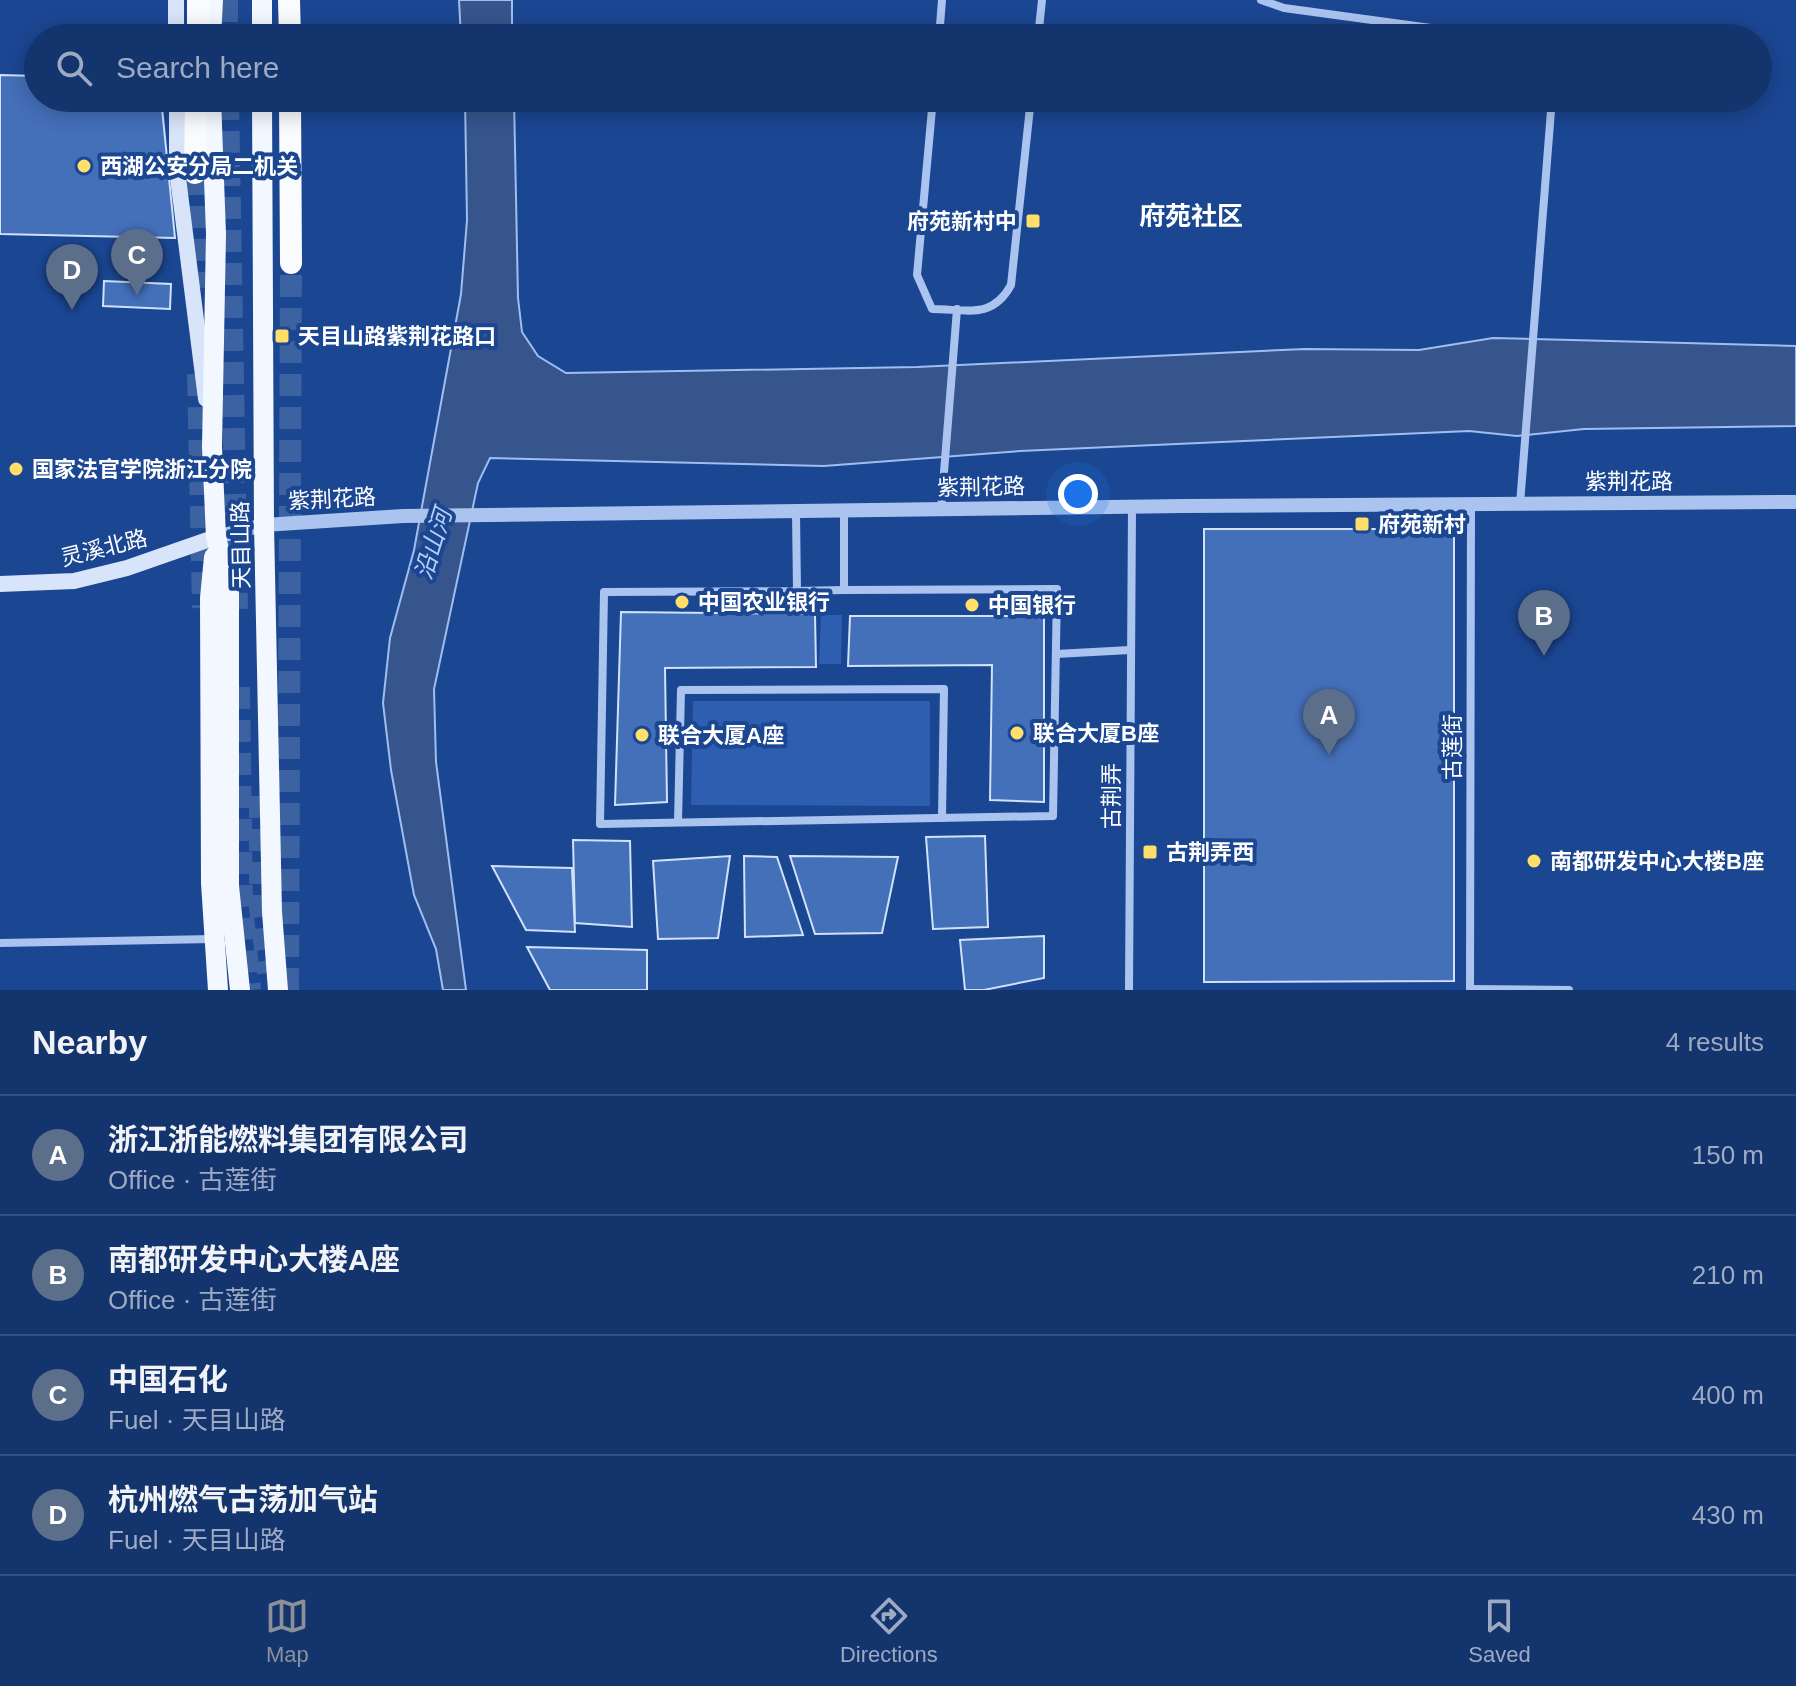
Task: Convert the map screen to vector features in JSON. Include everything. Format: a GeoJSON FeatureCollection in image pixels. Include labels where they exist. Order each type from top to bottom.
{"type":"FeatureCollection","features":[{"type":"Feature","properties":{"kind":"highway"},"geometry":{"type":"LineString","coordinates":[[198,0],[198,24]]}},
{"type":"Feature","properties":{"kind":"highway"},"geometry":{"type":"LineString","coordinates":[[289,0],[290,24]]}},
{"type":"Feature","properties":{"kind":"highway"},"geometry":{"type":"LineString","coordinates":[[195,173],[196,112]]}},
{"type":"Feature","properties":{"kind":"highway"},"geometry":{"type":"LineString","coordinates":[[290,112],[291,263]]}},
{"type":"Feature","properties":{"kind":"main road"},"geometry":{"type":"LineString","coordinates":[[176,0],[176,24]]}},
{"type":"Feature","properties":{"kind":"main road"},"geometry":{"type":"LineString","coordinates":[[212,24],[213,0]]}},
{"type":"Feature","properties":{"kind":"main road"},"geometry":{"type":"LineString","coordinates":[[262,0],[262,24]]}},
{"type":"Feature","properties":{"kind":"main road","name":"天目山路"},"geometry":{"type":"LineString","coordinates":[[177,112],[177,170],[212,447]]}},
{"type":"Feature","properties":{"kind":"main road","name":"天目山路"},"geometry":{"type":"LineString","coordinates":[[212,112],[216,234],[212,447],[216,537],[229,591],[229,886],[240,990]]}},
{"type":"Feature","properties":{"kind":"main road","name":"天目山路"},"geometry":{"type":"LineString","coordinates":[[262,112],[264,525],[272,912],[278,990]]}},
{"type":"Feature","properties":{"kind":"main road"},"geometry":{"type":"LineString","coordinates":[[216,537],[210,598],[213,939],[218,990]]}},
{"type":"Feature","properties":{"kind":"main road","name":"灵溪北路"},"geometry":{"type":"LineString","coordinates":[[0,584],[74,581],[127,568],[216,537]]}},
{"type":"Feature","properties":{"kind":"street"},"geometry":{"type":"LineString","coordinates":[[940,24],[942,0]]}},
{"type":"Feature","properties":{"kind":"street"},"geometry":{"type":"LineString","coordinates":[[1039,24],[1042,0]]}},
{"type":"Feature","properties":{"kind":"street"},"geometry":{"type":"LineString","coordinates":[[1261,0],[1284,8],[1401,24]]}},
{"type":"Feature","properties":{"kind":"street"},"geometry":{"type":"LineString","coordinates":[[932,112],[917,275],[932,309],[981,312],[1002,301],[1011,285],[1030,112]]}},
{"type":"Feature","properties":{"kind":"street"},"geometry":{"type":"LineString","coordinates":[[1520,504],[1551,112]]}},
{"type":"Feature","properties":{"kind":"street"},"geometry":{"type":"LineString","coordinates":[[941,510],[957,309]]}},
{"type":"Feature","properties":{"kind":"street","name":"紫荆花路"},"geometry":{"type":"LineString","coordinates":[[216,537],[264,525],[403,516],[1796,502]]}},
{"type":"Feature","properties":{"kind":"street","name":"古莲街"},"geometry":{"type":"LineString","coordinates":[[1470,990],[1471,504]]}},
{"type":"Feature","properties":{"kind":"street","name":"古荆弄"},"geometry":{"type":"LineString","coordinates":[[1129,990],[1132,507]]}},
{"type":"Feature","properties":{"kind":"street"},"geometry":{"type":"LineString","coordinates":[[844,512],[844,590]]}},
{"type":"Feature","properties":{"kind":"street"},"geometry":{"type":"LineString","coordinates":[[796,513],[797,591]]}},
{"type":"Feature","properties":{"kind":"street"},"geometry":{"type":"LineString","coordinates":[[1057,589],[1053,816],[600,824],[604,592],[844,590],[1057,589]]}},
{"type":"Feature","properties":{"kind":"street"},"geometry":{"type":"LineString","coordinates":[[1056,654],[1130,650]]}},
{"type":"Feature","properties":{"kind":"street"},"geometry":{"type":"LineString","coordinates":[[678,822],[681,690],[944,689],[942,818]]}},
{"type":"Feature","properties":{"kind":"street"},"geometry":{"type":"LineString","coordinates":[[0,943],[213,939]]}},
{"type":"Feature","properties":{"kind":"street"},"geometry":{"type":"LineString","coordinates":[[1470,990],[1569,990]]}},
{"type":"Feature","properties":{"kind":"shaded area"},"geometry":{"type":"Polygon","coordinates":[[[821,615],[842,615],[841,664],[819,664],[821,615]]]}},
{"type":"Feature","properties":{"kind":"shaded area"},"geometry":{"type":"Polygon","coordinates":[[[693,701],[930,701],[930,806],[691,805],[693,701]]]}},
{"type":"Feature","properties":{"kind":"water"},"geometry":{"type":"Polygon","coordinates":[[[459,0],[512,0],[512,24],[460,24],[459,0]]]}},
{"type":"Feature","properties":{"kind":"water","name":"沿山河"},"geometry":{"type":"Polygon","coordinates":[[[465,112],[514,112],[518,298],[522,332],[538,356],[566,373],[917,367],[1305,349],[1419,350],[1493,338],[1796,346],[1796,426],[1584,429],[1517,436],[1469,431],[1020,451],[824,466],[490,458],[478,483],[434,689],[436,762],[466,990],[443,990],[436,949],[414,895],[391,770],[383,703],[390,638],[414,550],[461,294],[467,220],[465,112]]]}},
{"type":"Feature","properties":{"kind":"building","name":"西湖公安分局二机关"},"geometry":{"type":"Polygon","coordinates":[[[0,75],[24,76],[24,112],[162,112],[175,238],[0,234],[0,75]]]}},
{"type":"Feature","properties":{"kind":"building"},"geometry":{"type":"Polygon","coordinates":[[[104,281],[171,284],[170,309],[103,306],[104,281]]]}},
{"type":"Feature","properties":{"kind":"building"},"geometry":{"type":"Polygon","coordinates":[[[1204,529],[1454,529],[1454,981],[1204,982],[1204,529]]]}},
{"type":"Feature","properties":{"kind":"building","name":"联合大厦A座"},"geometry":{"type":"Polygon","coordinates":[[[621,612],[815,614],[816,667],[665,668],[667,802],[615,805],[621,612]]]}},
{"type":"Feature","properties":{"kind":"building","name":"联合大厦B座"},"geometry":{"type":"Polygon","coordinates":[[[850,616],[1044,616],[1044,802],[990,800],[992,665],[848,666],[850,616]]]}},
{"type":"Feature","properties":{"kind":"building"},"geometry":{"type":"Polygon","coordinates":[[[985,836],[988,927],[933,929],[926,837],[985,836]]]}},
{"type":"Feature","properties":{"kind":"building"},"geometry":{"type":"Polygon","coordinates":[[[573,840],[630,841],[632,927],[575,923],[573,840]]]}},
{"type":"Feature","properties":{"kind":"building"},"geometry":{"type":"Polygon","coordinates":[[[730,856],[718,938],[658,939],[653,861],[730,856]]]}},
{"type":"Feature","properties":{"kind":"building"},"geometry":{"type":"Polygon","coordinates":[[[744,856],[777,857],[803,935],[745,937],[744,856]]]}},
{"type":"Feature","properties":{"kind":"building"},"geometry":{"type":"Polygon","coordinates":[[[790,856],[898,857],[882,933],[815,934],[790,856]]]}},
{"type":"Feature","properties":{"kind":"building"},"geometry":{"type":"Polygon","coordinates":[[[492,866],[572,868],[575,932],[526,930],[492,866]]]}},
{"type":"Feature","properties":{"kind":"building"},"geometry":{"type":"Polygon","coordinates":[[[1044,936],[1044,978],[984,990],[965,990],[960,940],[1044,936]]]}},
{"type":"Feature","properties":{"kind":"building"},"geometry":{"type":"Polygon","coordinates":[[[527,947],[647,950],[647,990],[550,990],[527,947]]]}},
{"type":"Feature","properties":{"kind":"tunnel"},"geometry":{"type":"LineString","coordinates":[[227,0],[227,24]]}},
{"type":"Feature","properties":{"kind":"tunnel"},"geometry":{"type":"LineString","coordinates":[[228,112],[237,609]]}},
{"type":"Feature","properties":{"kind":"tunnel"},"geometry":{"type":"LineString","coordinates":[[195,173],[197,288]]}},
{"type":"Feature","properties":{"kind":"tunnel"},"geometry":{"type":"LineString","coordinates":[[288,990],[291,263]]}},
{"type":"Feature","properties":{"kind":"tunnel"},"geometry":{"type":"LineString","coordinates":[[198,374],[203,608]]}},
{"type":"Feature","properties":{"kind":"tunnel"},"geometry":{"type":"LineString","coordinates":[[239,687],[242,904],[250,990]]}},
{"type":"Feature","properties":{"kind":"tunnel"},"geometry":{"type":"LineString","coordinates":[[260,796],[260,908],[268,973]]}},
{"type":"Feature","properties":{"kind":"place","name":"西湖公安分局二机关"},"geometry":{"type":"Point","coordinates":[84,166]}},
{"type":"Feature","properties":{"kind":"place","name":"府苑新村中"},"geometry":{"type":"Point","coordinates":[1033,221]}},
{"type":"Feature","properties":{"kind":"place","name":"中国石化"},"geometry":{"type":"Point","coordinates":[137,295]}},
{"type":"Feature","properties":{"kind":"place","name":"杭州燃气古荡加气站"},"geometry":{"type":"Point","coordinates":[72,310]}},
{"type":"Feature","properties":{"kind":"place","name":"天目山路紫荆花路口"},"geometry":{"type":"Point","coordinates":[282,336]}},
{"type":"Feature","properties":{"kind":"place","name":"国家法官学院浙江分院"},"geometry":{"type":"Point","coordinates":[16,469]}},
{"type":"Feature","properties":{"kind":"place","name":"府苑新村"},"geometry":{"type":"Point","coordinates":[1362,524]}},
{"type":"Feature","properties":{"kind":"place","name":"中国农业银行"},"geometry":{"type":"Point","coordinates":[682,602]}},
{"type":"Feature","properties":{"kind":"place","name":"中国银行"},"geometry":{"type":"Point","coordinates":[972,605]}},
{"type":"Feature","properties":{"kind":"place","name":"南都研发中心大楼A座"},"geometry":{"type":"Point","coordinates":[1544,656]}},
{"type":"Feature","properties":{"kind":"place","name":"联合大厦B座"},"geometry":{"type":"Point","coordinates":[1017,733]}},
{"type":"Feature","properties":{"kind":"place","name":"联合大厦A座"},"geometry":{"type":"Point","coordinates":[642,735]}},
{"type":"Feature","properties":{"kind":"place","name":"浙江浙能燃料集团有限公司"},"geometry":{"type":"Point","coordinates":[1329,755]}},
{"type":"Feature","properties":{"kind":"place","name":"古荆弄西"},"geometry":{"type":"Point","coordinates":[1150,852]}},
{"type":"Feature","properties":{"kind":"place","name":"南都研发中心大楼B座"},"geometry":{"type":"Point","coordinates":[1534,861]}},
{"type":"Feature","properties":{"kind":"district","name":"府苑社区"},"geometry":{"type":"Point","coordinates":[1191,216]}}]}
